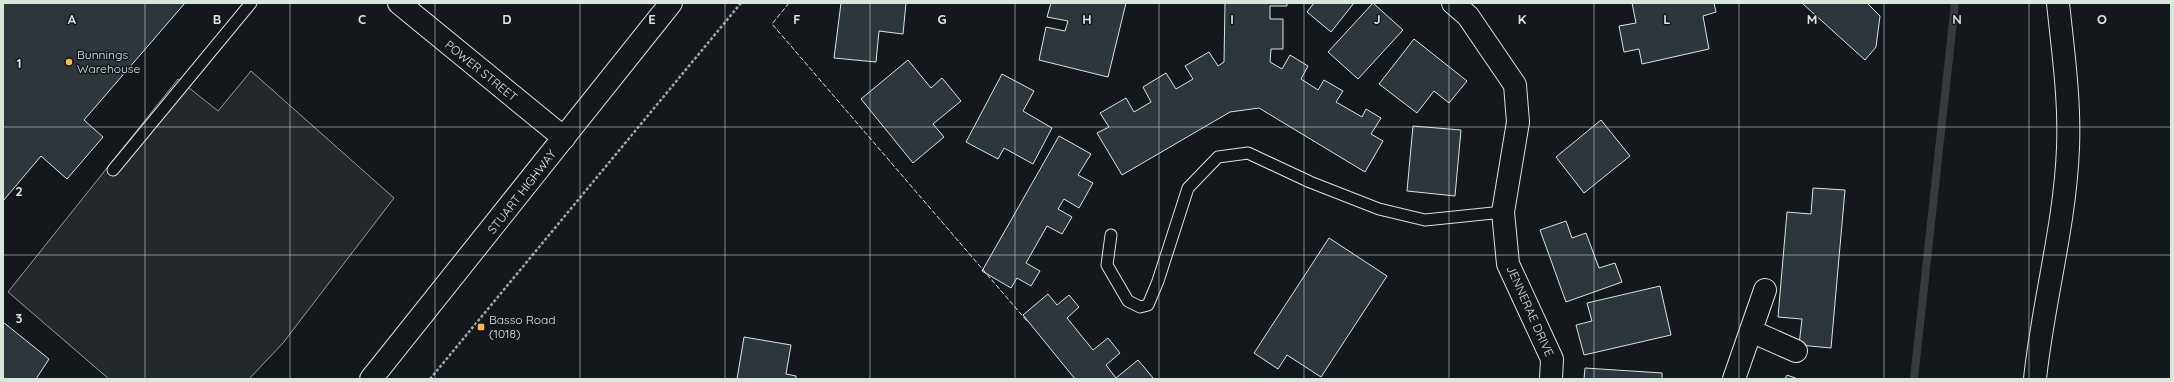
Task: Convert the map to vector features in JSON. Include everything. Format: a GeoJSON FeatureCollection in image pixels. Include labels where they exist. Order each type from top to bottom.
{"type":"FeatureCollection","features":[{"type":"Feature","properties":{"kind":"main road","name":"POWER STREET"},"geometry":{"type":"LineString","coordinates":[[399,3],[564,138]]}},
{"type":"Feature","properties":{"kind":"main road","name":"STUART HIGHWAY"},"geometry":{"type":"LineString","coordinates":[[371,379],[671,3]]}},
{"type":"Feature","properties":{"kind":"main road","name":"JENNERAE DRIVE"},"geometry":{"type":"LineString","coordinates":[[1453,3],[1468,16],[1515,84],[1518,122],[1503,212],[1508,264],[1552,359],[1551,379]]}},
{"type":"Feature","properties":{"kind":"main road"},"geometry":{"type":"LineString","coordinates":[[2035,379],[2060,224],[2068,148],[2066,77],[2058,3]]}},
{"type":"Feature","properties":{"kind":"main road"},"geometry":{"type":"LineString","coordinates":[[1734,379],[1765,290]]}},
{"type":"Feature","properties":{"kind":"main road"},"geometry":{"type":"LineString","coordinates":[[1751,332],[1796,351]]}},
{"type":"Feature","properties":{"kind":"lane"},"geometry":{"type":"LineString","coordinates":[[113,170],[251,3]]}},
{"type":"Feature","properties":{"kind":"lane"},"geometry":{"type":"LineString","coordinates":[[1111,235],[1107,265],[1128,301],[1140,307],[1148,305],[1158,281],[1188,188],[1218,156],[1248,153],[1310,182],[1379,209],[1425,220],[1503,212]]}},
{"type":"Feature","properties":{"kind":"path"},"geometry":{"type":"LineString","coordinates":[[430,379],[741,3]]}},
{"type":"Feature","properties":{"kind":"shaded area"},"geometry":{"type":"Polygon","coordinates":[[[251,71],[394,198],[283,343],[249,379],[109,379],[8,292],[178,79],[218,111],[251,71]]]}},
{"type":"Feature","properties":{"kind":"building","name":"Bunnings Warehouse"},"geometry":{"type":"Polygon","coordinates":[[[3,3],[185,3],[84,120],[103,137],[67,179],[41,156],[3,201],[3,3]]]}},
{"type":"Feature","properties":{"kind":"building"},"geometry":{"type":"Polygon","coordinates":[[[841,3],[906,3],[903,34],[879,31],[876,62],[834,58],[841,3]]]}},
{"type":"Feature","properties":{"kind":"building"},"geometry":{"type":"Polygon","coordinates":[[[1051,3],[1126,3],[1108,77],[1039,60],[1046,27],[1065,31],[1068,21],[1047,17],[1051,3]]]}},
{"type":"Feature","properties":{"kind":"building"},"geometry":{"type":"Polygon","coordinates":[[[1225,3],[1287,3],[1287,6],[1270,6],[1270,19],[1283,19],[1283,49],[1271,49],[1270,62],[1282,69],[1290,55],[1308,66],[1301,79],[1318,90],[1324,80],[1343,91],[1336,102],[1362,117],[1366,109],[1381,118],[1371,134],[1383,141],[1365,172],[1259,108],[1230,112],[1122,175],[1097,133],[1109,127],[1100,113],[1126,98],[1134,112],[1151,102],[1143,87],[1166,73],[1176,89],[1193,79],[1185,66],[1209,52],[1218,66],[1224,62],[1225,3]]]}},
{"type":"Feature","properties":{"kind":"building"},"geometry":{"type":"Polygon","coordinates":[[[1314,3],[1354,3],[1331,32],[1307,12],[1314,3]]]}},
{"type":"Feature","properties":{"kind":"building"},"geometry":{"type":"Polygon","coordinates":[[[1373,3],[1403,30],[1358,79],[1328,52],[1373,3]]]}},
{"type":"Feature","properties":{"kind":"building"},"geometry":{"type":"Polygon","coordinates":[[[1632,3],[1714,3],[1716,12],[1703,16],[1709,49],[1642,64],[1639,49],[1624,52],[1619,26],[1636,23],[1632,3]]]}},
{"type":"Feature","properties":{"kind":"building"},"geometry":{"type":"Polygon","coordinates":[[[1802,3],[1867,3],[1880,16],[1876,47],[1865,60],[1802,3]]]}},
{"type":"Feature","properties":{"kind":"building"},"geometry":{"type":"Polygon","coordinates":[[[1414,39],[1467,81],[1449,103],[1434,91],[1417,113],[1379,84],[1414,39]]]}},
{"type":"Feature","properties":{"kind":"building"},"geometry":{"type":"Polygon","coordinates":[[[908,60],[931,88],[942,78],[961,101],[933,124],[944,137],[913,163],[861,99],[908,60]]]}},
{"type":"Feature","properties":{"kind":"building"},"geometry":{"type":"Polygon","coordinates":[[[1002,74],[1034,91],[1023,111],[1052,128],[1033,164],[1004,148],[998,159],[966,142],[1002,74]]]}},
{"type":"Feature","properties":{"kind":"building"},"geometry":{"type":"Polygon","coordinates":[[[1601,120],[1630,156],[1584,193],[1556,157],[1601,120]]]}},
{"type":"Feature","properties":{"kind":"building"},"geometry":{"type":"Polygon","coordinates":[[[1413,126],[1461,130],[1455,196],[1407,191],[1413,126]]]}},
{"type":"Feature","properties":{"kind":"building"},"geometry":{"type":"Polygon","coordinates":[[[1059,136],[1091,154],[1078,175],[1093,183],[1079,208],[1064,199],[1058,209],[1072,217],[1062,234],[1047,226],[1026,263],[1040,271],[1031,286],[1017,278],[1011,288],[982,271],[1059,136]]]}},
{"type":"Feature","properties":{"kind":"building"},"geometry":{"type":"Polygon","coordinates":[[[1813,188],[1845,190],[1831,348],[1799,345],[1802,319],[1778,317],[1787,212],[1811,214],[1813,188]]]}},
{"type":"Feature","properties":{"kind":"building"},"geometry":{"type":"Polygon","coordinates":[[[1566,221],[1572,238],[1586,233],[1599,268],[1615,263],[1622,282],[1566,302],[1540,230],[1566,221]]]}},
{"type":"Feature","properties":{"kind":"building"},"geometry":{"type":"Polygon","coordinates":[[[1329,238],[1387,276],[1321,377],[1287,355],[1278,369],[1254,353],[1329,238]]]}},
{"type":"Feature","properties":{"kind":"building"},"geometry":{"type":"Polygon","coordinates":[[[1660,286],[1671,335],[1584,355],[1576,325],[1592,321],[1587,303],[1660,286]]]}},
{"type":"Feature","properties":{"kind":"building"},"geometry":{"type":"Polygon","coordinates":[[[1048,294],[1057,305],[1069,295],[1079,307],[1067,318],[1093,350],[1108,338],[1120,353],[1106,365],[1116,378],[1138,360],[1154,379],[1075,379],[1023,315],[1048,294]]]}},
{"type":"Feature","properties":{"kind":"building"},"geometry":{"type":"Polygon","coordinates":[[[3,322],[49,359],[36,379],[3,379],[3,322]]]}},
{"type":"Feature","properties":{"kind":"building"},"geometry":{"type":"Polygon","coordinates":[[[744,337],[791,345],[786,374],[796,376],[796,379],[737,379],[744,337]]]}},
{"type":"Feature","properties":{"kind":"building"},"geometry":{"type":"Polygon","coordinates":[[[1585,368],[1662,373],[1662,379],[1584,379],[1585,368]]]}},
{"type":"Feature","properties":{"kind":"building"},"geometry":{"type":"Polygon","coordinates":[[[1787,375],[1798,379],[1785,379],[1787,375]]]}},
{"type":"Feature","properties":{"kind":"waterway"},"geometry":{"type":"LineString","coordinates":[[1914,379],[1955,3]]}},
{"type":"Feature","properties":{"kind":"fence"},"geometry":{"type":"LineString","coordinates":[[789,3],[772,24],[1027,321]]}},
{"type":"Feature","properties":{"kind":"place","name":"Bunnings Warehouse"},"geometry":{"type":"Point","coordinates":[69,62]}},
{"type":"Feature","properties":{"kind":"place","name":"Basso Road (1018)"},"geometry":{"type":"Point","coordinates":[481,327]}}]}
